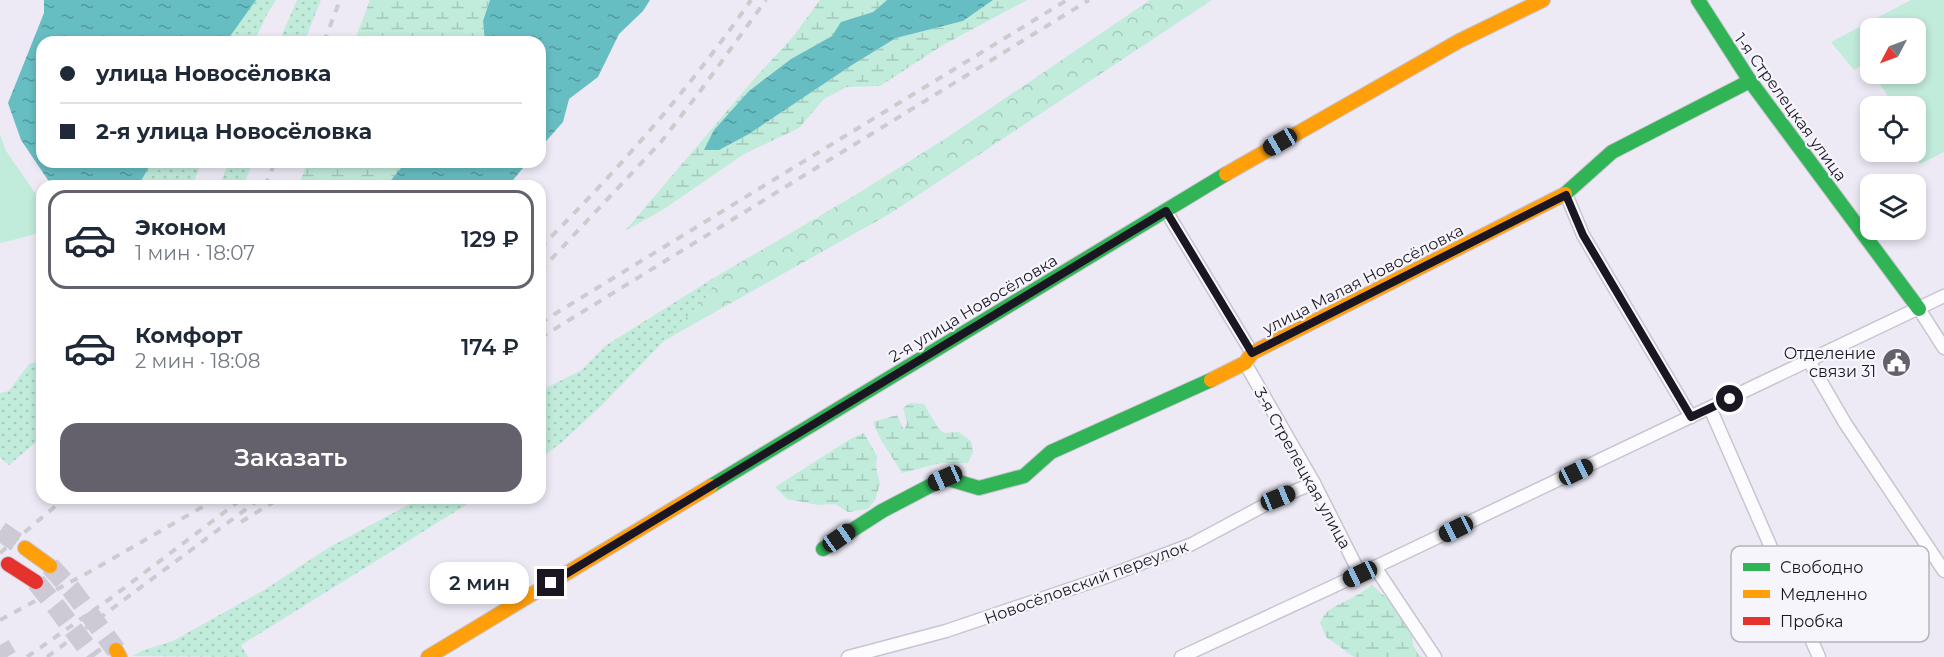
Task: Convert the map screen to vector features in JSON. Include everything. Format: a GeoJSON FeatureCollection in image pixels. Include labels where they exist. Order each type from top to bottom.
{"type":"FeatureCollection","features":[{"type":"Feature","properties":{"kind":"street","name":"2-я улица Новосёловка"},"geometry":{"type":"LineString","coordinates":[[428,657],[1260,154],[1459,41],[1543,0]]}},
{"type":"Feature","properties":{"kind":"street","name":"1-я Стрелецкая улица"},"geometry":{"type":"LineString","coordinates":[[1698,0],[1750,81],[1919,309],[1944,348]]}},
{"type":"Feature","properties":{"kind":"street","name":"улица Малая Новосёловка"},"geometry":{"type":"LineString","coordinates":[[823,549],[909,495],[945,478],[979,488],[1024,476],[1051,452],[1204,384],[1248,358],[1566,195],[1612,152],[1750,81]]}},
{"type":"Feature","properties":{"kind":"street"},"geometry":{"type":"LineString","coordinates":[[1566,195],[1583,235],[1691,417]]}},
{"type":"Feature","properties":{"kind":"street","name":"3-я Стрелецкая улица"},"geometry":{"type":"LineString","coordinates":[[1166,211],[1248,358],[1360,574]]}},
{"type":"Feature","properties":{"kind":"street"},"geometry":{"type":"LineString","coordinates":[[1181,657],[1944,296]]}},
{"type":"Feature","properties":{"kind":"street"},"geometry":{"type":"LineString","coordinates":[[1809,361],[1845,423],[1927,546]]}},
{"type":"Feature","properties":{"kind":"street"},"geometry":{"type":"LineString","coordinates":[[1710,408],[1770,546]]}},
{"type":"Feature","properties":{"kind":"street","name":"Новосёловский переулок"},"geometry":{"type":"LineString","coordinates":[[848,657],[946,631],[1102,578],[1192,544],[1278,498],[1314,483]]}},
{"type":"Feature","properties":{"kind":"street"},"geometry":{"type":"LineString","coordinates":[[25,548],[50,566]]}},
{"type":"Feature","properties":{"kind":"street"},"geometry":{"type":"LineString","coordinates":[[1929,549],[1944,571]]}},
{"type":"Feature","properties":{"kind":"street"},"geometry":{"type":"LineString","coordinates":[[8,564],[36,582]]}},
{"type":"Feature","properties":{"kind":"street"},"geometry":{"type":"LineString","coordinates":[[1375,567],[1435,657]]}},
{"type":"Feature","properties":{"kind":"street"},"geometry":{"type":"LineString","coordinates":[[1812,642],[1819,657]]}},
{"type":"Feature","properties":{"kind":"green space"},"geometry":{"type":"Polygon","coordinates":[[[256,0],[276,0],[257,36],[230,36],[256,0]]]}},
{"type":"Feature","properties":{"kind":"green space"},"geometry":{"type":"Polygon","coordinates":[[[297,0],[321,0],[306,36],[282,36],[297,0]]]}},
{"type":"Feature","properties":{"kind":"green space"},"geometry":{"type":"Polygon","coordinates":[[[370,0],[490,0],[483,21],[484,36],[356,36],[370,0]]]}},
{"type":"Feature","properties":{"kind":"green space"},"geometry":{"type":"Polygon","coordinates":[[[820,0],[887,0],[873,12],[842,22],[832,36],[791,59],[749,91],[749,134],[896,38],[963,21],[993,0],[1027,0],[943,45],[880,86],[847,87],[824,99],[799,128],[744,154],[664,209],[625,231],[755,78],[792,38],[820,0]]]}},
{"type":"Feature","properties":{"kind":"green space"},"geometry":{"type":"Polygon","coordinates":[[[1150,0],[1212,0],[891,213],[660,343],[709,294],[717,276],[857,194],[951,135],[1150,0]]]}},
{"type":"Feature","properties":{"kind":"green space"},"geometry":{"type":"Polygon","coordinates":[[[1911,0],[1944,0],[1944,152],[1926,161],[1926,96],[1887,96],[1880,84],[1926,84],[1926,18],[1877,18],[1911,0]]]}},
{"type":"Feature","properties":{"kind":"green space"},"geometry":{"type":"Polygon","coordinates":[[[1860,27],[1860,66],[1854,70],[1831,42],[1860,27]]]}},
{"type":"Feature","properties":{"kind":"green space"},"geometry":{"type":"Polygon","coordinates":[[[0,134],[6,151],[36,194],[36,233],[0,243],[0,134]]]}},
{"type":"Feature","properties":{"kind":"green space"},"geometry":{"type":"Polygon","coordinates":[[[148,168],[200,168],[194,180],[142,180],[148,168]]]}},
{"type":"Feature","properties":{"kind":"green space"},"geometry":{"type":"Polygon","coordinates":[[[226,168],[250,168],[246,180],[222,180],[226,168]]]}},
{"type":"Feature","properties":{"kind":"green space"},"geometry":{"type":"Polygon","coordinates":[[[306,168],[401,168],[391,180],[300,180],[306,168]]]}},
{"type":"Feature","properties":{"kind":"green space"},"geometry":{"type":"Polygon","coordinates":[[[717,276],[709,294],[601,406],[546,454],[546,388],[582,370],[605,346],[717,276]]]}},
{"type":"Feature","properties":{"kind":"green space"},"geometry":{"type":"Polygon","coordinates":[[[36,362],[36,442],[9,465],[0,457],[0,393],[9,391],[29,364],[36,362]]]}},
{"type":"Feature","properties":{"kind":"green space"},"geometry":{"type":"Polygon","coordinates":[[[910,403],[924,404],[938,428],[944,433],[959,432],[971,441],[973,452],[968,463],[941,463],[902,473],[881,440],[873,422],[897,415],[904,430],[907,423],[903,408],[910,403]]]}},
{"type":"Feature","properties":{"kind":"green space"},"geometry":{"type":"Polygon","coordinates":[[[864,433],[877,456],[876,467],[880,484],[875,500],[868,509],[848,512],[835,504],[818,505],[787,499],[775,487],[852,438],[864,433]]]}},
{"type":"Feature","properties":{"kind":"green space"},"geometry":{"type":"Polygon","coordinates":[[[410,504],[467,504],[241,645],[248,657],[132,656],[173,641],[266,589],[328,548],[410,504]]]}},
{"type":"Feature","properties":{"kind":"green space"},"geometry":{"type":"Polygon","coordinates":[[[1372,585],[1391,602],[1412,634],[1413,645],[1422,657],[1354,657],[1326,637],[1320,623],[1326,614],[1372,585]]]}},
{"type":"Feature","properties":{"kind":"water"},"geometry":{"type":"Polygon","coordinates":[[[44,0],[256,0],[230,36],[36,36],[36,162],[21,140],[8,103],[44,13],[44,0]]]}},
{"type":"Feature","properties":{"kind":"water"},"geometry":{"type":"Polygon","coordinates":[[[490,0],[650,0],[643,11],[619,34],[598,77],[569,99],[563,122],[546,141],[546,36],[484,36],[483,21],[490,0]]]}},
{"type":"Feature","properties":{"kind":"water"},"geometry":{"type":"Polygon","coordinates":[[[887,0],[993,0],[963,21],[896,38],[749,134],[719,150],[704,150],[714,130],[749,91],[791,59],[832,36],[841,22],[873,12],[887,0]]]}},
{"type":"Feature","properties":{"kind":"water"},"geometry":{"type":"Polygon","coordinates":[[[40,168],[148,168],[142,180],[48,180],[40,168]]]}},
{"type":"Feature","properties":{"kind":"water"},"geometry":{"type":"Polygon","coordinates":[[[401,168],[523,168],[513,180],[391,180],[401,168]]]}},
{"type":"Feature","properties":{"kind":"tunnel"},"geometry":{"type":"LineString","coordinates":[[0,531],[25,548]]}},
{"type":"Feature","properties":{"kind":"tunnel"},"geometry":{"type":"LineString","coordinates":[[50,566],[71,589],[116,650]]}},
{"type":"Feature","properties":{"kind":"tunnel"},"geometry":{"type":"LineString","coordinates":[[36,582],[94,657]]}},
{"type":"Feature","properties":{"kind":"tunnel"},"geometry":{"type":"LineString","coordinates":[[0,645],[7,657]]}},
{"type":"Feature","properties":{"kind":"railway"},"geometry":{"type":"LineString","coordinates":[[326,36],[340,0]]}},
{"type":"Feature","properties":{"kind":"railway"},"geometry":{"type":"LineString","coordinates":[[546,242],[651,129],[703,66],[751,0]]}},
{"type":"Feature","properties":{"kind":"railway"},"geometry":{"type":"LineString","coordinates":[[546,265],[661,142],[766,0]]}},
{"type":"Feature","properties":{"kind":"railway"},"geometry":{"type":"LineString","coordinates":[[546,319],[1067,0]]}},
{"type":"Feature","properties":{"kind":"railway"},"geometry":{"type":"LineString","coordinates":[[546,334],[1089,0]]}},
{"type":"Feature","properties":{"kind":"railway"},"geometry":{"type":"LineString","coordinates":[[268,180],[272,168]]}},
{"type":"Feature","properties":{"kind":"railway"},"geometry":{"type":"LineString","coordinates":[[0,553],[58,504]]}},
{"type":"Feature","properties":{"kind":"railway"},"geometry":{"type":"LineString","coordinates":[[0,620],[208,504]]}},
{"type":"Feature","properties":{"kind":"railway"},"geometry":{"type":"LineString","coordinates":[[27,657],[111,598],[235,504]]}},
{"type":"Feature","properties":{"kind":"railway"},"geometry":{"type":"LineString","coordinates":[[47,657],[253,504]]}},
{"type":"Feature","properties":{"kind":"railway"},"geometry":{"type":"LineString","coordinates":[[241,522],[270,504]]}},
{"type":"Feature","properties":{"kind":"traffic: fast"},"geometry":{"type":"LineString","coordinates":[[1698,0],[1750,81],[1919,309]]}},
{"type":"Feature","properties":{"kind":"traffic: fast"},"geometry":{"type":"LineString","coordinates":[[1565,194],[1612,152],[1750,81]]}},
{"type":"Feature","properties":{"kind":"traffic: fast"},"geometry":{"type":"LineString","coordinates":[[711,486],[1226,174]]}},
{"type":"Feature","properties":{"kind":"traffic: fast"},"geometry":{"type":"LineString","coordinates":[[823,549],[882,511],[945,478],[979,488],[1024,476],[1051,452],[1211,380]]}},
{"type":"Feature","properties":{"kind":"traffic: slow"},"geometry":{"type":"LineString","coordinates":[[1226,174],[1459,41],[1543,0]]}},
{"type":"Feature","properties":{"kind":"traffic: slow"},"geometry":{"type":"LineString","coordinates":[[1211,380],[1245,363],[1252,353],[1565,194]]}},
{"type":"Feature","properties":{"kind":"traffic: slow"},"geometry":{"type":"LineString","coordinates":[[428,657],[711,486]]}},
{"type":"Feature","properties":{"kind":"traffic: slow"},"geometry":{"type":"LineString","coordinates":[[25,548],[50,566]]}},
{"type":"Feature","properties":{"kind":"traffic: slow"},"geometry":{"type":"LineString","coordinates":[[116,650],[120,657]]}},
{"type":"Feature","properties":{"kind":"traffic: jam"},"geometry":{"type":"LineString","coordinates":[[8,564],[36,582]]}},
{"type":"Feature","properties":{"kind":"place","name":"Отделение связи 31"},"geometry":{"type":"Point","coordinates":[1897,362]}},
{"type":"Feature","properties":{"kind":"route"},"geometry":{"type":"LineString","coordinates":[[551,583],[1166,211],[1252,353],[1566,195],[1583,235],[1691,417],[1730,399]]}}]}
